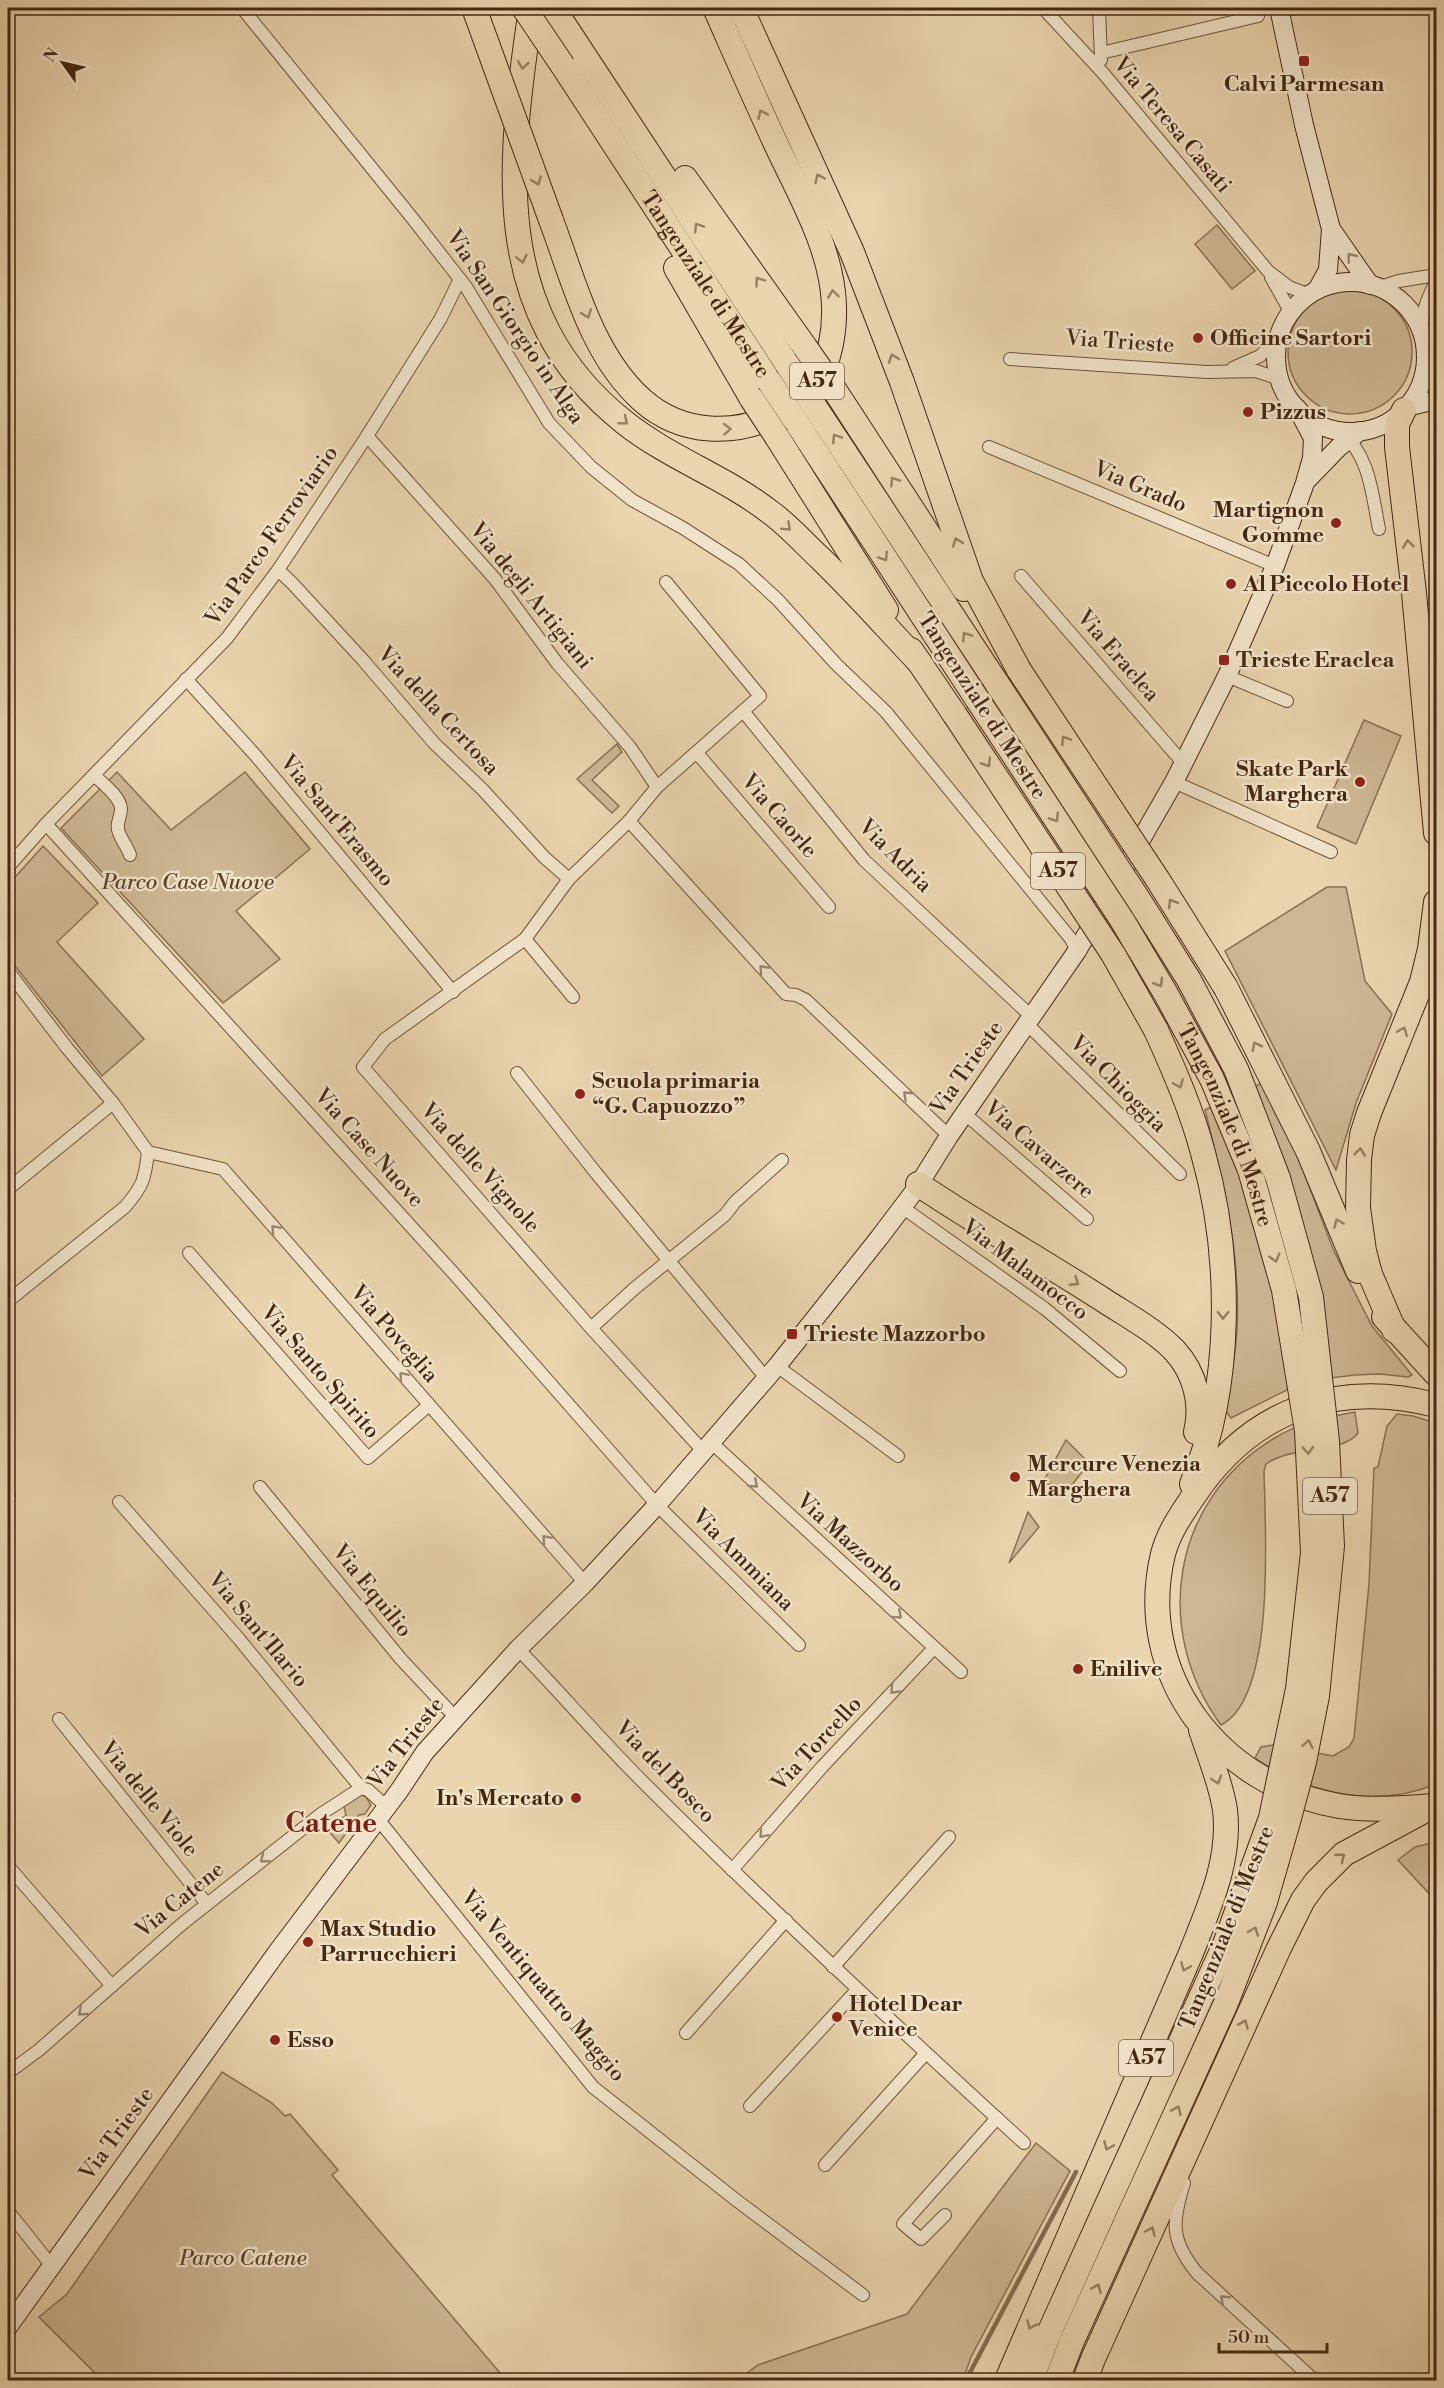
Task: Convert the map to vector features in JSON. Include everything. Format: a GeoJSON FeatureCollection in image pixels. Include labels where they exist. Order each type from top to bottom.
{"type":"FeatureCollection","features":[{"type":"Feature","properties":{"kind":"highway","name":"A57"},"geometry":{"type":"LineString","coordinates":[[474,8],[588,318],[603,350],[635,393],[655,409],[681,422],[706,429],[746,427],[763,421],[792,405],[814,385],[824,368],[832,332],[834,304],[829,272],[806,207],[715,8]]}},
{"type":"Feature","properties":{"kind":"highway","name":"Tangenziale di Mestre"},"geometry":{"type":"LineString","coordinates":[[524,8],[582,93],[1122,920],[1166,994],[1212,1079],[1250,1170],[1284,1290],[1307,1431],[1312,1542],[1298,1689],[1270,1818],[1225,1944],[1050,2331],[1031,2380]]}},
{"type":"Feature","properties":{"kind":"highway"},"geometry":{"type":"LineString","coordinates":[[531,8],[514,147],[514,196],[523,265],[534,299],[556,344],[591,392],[623,422],[656,445],[770,512],[855,593],[920,663]]}},
{"type":"Feature","properties":{"kind":"highway"},"geometry":{"type":"LineString","coordinates":[[741,8],[852,252],[898,372],[971,581],[1019,670],[1158,880],[1226,988],[1308,1150],[1365,1289],[1394,1330],[1437,1374]]}},
{"type":"Feature","properties":{"kind":"highway","name":"A57"},"geometry":{"type":"LineString","coordinates":[[563,18],[594,43],[605,57],[698,197],[805,346],[1019,670]]}},
{"type":"Feature","properties":{"kind":"highway","name":"Tangenziale di Mestre"},"geometry":{"type":"LineString","coordinates":[[563,18],[1189,980],[1236,1069],[1278,1178],[1311,1297],[1328,1453],[1332,1546],[1317,1696],[1304,1762],[1269,1891],[1226,2003],[1072,2341],[1057,2380]]}},
{"type":"Feature","properties":{"kind":"highway","name":"A57"},"geometry":{"type":"LineString","coordinates":[[582,93],[585,117],[592,133],[697,301],[752,399],[920,663],[1113,954],[1156,1030],[1184,1097],[1204,1154],[1216,1220],[1222,1286],[1222,1344],[1213,1414],[1203,1457],[1176,1523]]}},
{"type":"Feature","properties":{"kind":"highway"},"geometry":{"type":"LineString","coordinates":[[1405,409],[1397,424],[1396,447],[1414,593],[1437,832]]}},
{"type":"Feature","properties":{"kind":"highway"},"geometry":{"type":"LineString","coordinates":[[1394,1330],[1370,1274],[1364,1251],[1358,1208],[1359,1160],[1362,1135],[1369,1113],[1422,982],[1437,902]]}},
{"type":"Feature","properties":{"kind":"highway"},"geometry":{"type":"LineString","coordinates":[[918,1184],[1134,1320],[1162,1340],[1180,1357],[1196,1388],[1199,1416],[1192,1448],[1172,1504],[1176,1523]]}},
{"type":"Feature","properties":{"kind":"highway"},"geometry":{"type":"LineString","coordinates":[[1435,1805],[1400,1809],[1361,1809],[1318,1801],[1290,1792],[1253,1772],[1232,1756],[1199,1725],[1173,1679],[1161,1633],[1158,1586],[1164,1552],[1176,1523],[1201,1485],[1247,1437],[1286,1413],[1309,1404],[1353,1395],[1397,1396],[1437,1405]]}},
{"type":"Feature","properties":{"kind":"highway","name":"A57"},"geometry":{"type":"LineString","coordinates":[[1006,2380],[1191,1953],[1218,1881],[1224,1855],[1225,1810],[1199,1725]]}},
{"type":"Feature","properties":{"kind":"highway"},"geometry":{"type":"LineString","coordinates":[[1085,2380],[1097,2348],[1293,1919],[1316,1882],[1344,1854],[1435,1805]]}},
{"type":"Feature","properties":{"kind":"street","name":"Via San Giorgio in Alga"},"geometry":{"type":"LineString","coordinates":[[242,8],[460,279],[549,423],[591,467],[632,500],[683,528],[739,564],[778,600],[836,664],[886,712],[1064,930],[1077,951]]}},
{"type":"Feature","properties":{"kind":"street","name":"Via Teresa Casati"},"geometry":{"type":"LineString","coordinates":[[1043,8],[1103,73],[1268,271]]}},
{"type":"Feature","properties":{"kind":"street"},"geometry":{"type":"LineString","coordinates":[[1099,8],[1103,73]]}},
{"type":"Feature","properties":{"kind":"street"},"geometry":{"type":"LineString","coordinates":[[1285,9],[1302,115],[1330,229],[1328,270],[1313,293],[1291,313],[1279,338],[1277,363],[1280,379],[1288,397],[1297,408],[1315,422],[1350,433],[1387,422],[1405,409],[1418,390],[1423,376],[1427,337],[1421,318],[1437,281]]}},
{"type":"Feature","properties":{"kind":"street"},"geometry":{"type":"LineString","coordinates":[[1101,53],[1258,16]]}},
{"type":"Feature","properties":{"kind":"street"},"geometry":{"type":"LineString","coordinates":[[1330,229],[1375,286],[1403,303],[1427,337]]}},
{"type":"Feature","properties":{"kind":"street"},"geometry":{"type":"LineString","coordinates":[[1268,271],[1288,287],[1313,293],[1345,282],[1375,286],[1437,275]]}},
{"type":"Feature","properties":{"kind":"street"},"geometry":{"type":"LineString","coordinates":[[1268,271],[1291,313]]}},
{"type":"Feature","properties":{"kind":"street","name":"Via Parco Ferroviario"},"geometry":{"type":"LineString","coordinates":[[8,867],[46,824],[228,638],[278,570],[368,436],[441,318],[460,279]]}},
{"type":"Feature","properties":{"kind":"street","name":"Via Trieste"},"geometry":{"type":"LineString","coordinates":[[1227,371],[1260,356],[1279,338]]}},
{"type":"Feature","properties":{"kind":"street","name":"Via Trieste"},"geometry":{"type":"LineString","coordinates":[[1010,359],[1195,371],[1260,371],[1280,379]]}},
{"type":"Feature","properties":{"kind":"street"},"geometry":{"type":"LineString","coordinates":[[1405,409],[1437,400]]}},
{"type":"Feature","properties":{"kind":"street","name":"Via Trieste"},"geometry":{"type":"LineString","coordinates":[[8,2327],[278,1951],[425,1752],[518,1649],[585,1583],[657,1505],[771,1372],[902,1207],[1077,951],[1174,782],[1227,676],[1275,566],[1312,458],[1312,438],[1297,408]]}},
{"type":"Feature","properties":{"kind":"street"},"geometry":{"type":"LineString","coordinates":[[1350,433],[1365,464],[1379,529]]}},
{"type":"Feature","properties":{"kind":"street","name":"Via Trieste"},"geometry":{"type":"LineString","coordinates":[[1305,483],[1350,433]]}},
{"type":"Feature","properties":{"kind":"street","name":"Via degli Artigiani"},"geometry":{"type":"LineString","coordinates":[[368,436],[495,579],[557,663],[630,747],[657,787]]}},
{"type":"Feature","properties":{"kind":"street","name":"Via Grado"},"geometry":{"type":"LineString","coordinates":[[989,447],[1275,566]]}},
{"type":"Feature","properties":{"kind":"street","name":"Via della Certosa"},"geometry":{"type":"LineString","coordinates":[[278,570],[363,660],[434,743],[483,790],[544,857],[569,879]]}},
{"type":"Feature","properties":{"kind":"street","name":"Via Eraclea"},"geometry":{"type":"LineString","coordinates":[[1022,576],[1183,764]]}},
{"type":"Feature","properties":{"kind":"street","name":"Via delle Vignole"},"geometry":{"type":"LineString","coordinates":[[666,582],[759,696],[657,787],[629,820],[569,879],[525,939],[385,1039],[363,1067],[591,1328],[708,1448]]}},
{"type":"Feature","properties":{"kind":"street"},"geometry":{"type":"LineString","coordinates":[[1227,676],[1287,701]]}},
{"type":"Feature","properties":{"kind":"street","name":"Via Sant'Erasmo"},"geometry":{"type":"LineString","coordinates":[[186,679],[256,756],[453,992]]}},
{"type":"Feature","properties":{"kind":"street","name":"Via Adria"},"geometry":{"type":"LineString","coordinates":[[743,711],[864,860],[1029,1020]]}},
{"type":"Feature","properties":{"kind":"street","name":"Via Caorle"},"geometry":{"type":"LineString","coordinates":[[697,753],[829,907]]}},
{"type":"Feature","properties":{"kind":"street"},"geometry":{"type":"LineString","coordinates":[[94,775],[118,799],[121,808],[117,822],[118,832],[127,846],[129,855]]}},
{"type":"Feature","properties":{"kind":"street"},"geometry":{"type":"LineString","coordinates":[[1174,782],[1331,852]]}},
{"type":"Feature","properties":{"kind":"street"},"geometry":{"type":"LineString","coordinates":[[629,820],[786,994],[796,995],[806,1000],[949,1136]]}},
{"type":"Feature","properties":{"kind":"street","name":"Via Case Nuove"},"geometry":{"type":"LineString","coordinates":[[46,824],[456,1276],[657,1505]]}},
{"type":"Feature","properties":{"kind":"street"},"geometry":{"type":"LineString","coordinates":[[525,939],[573,997]]}},
{"type":"Feature","properties":{"kind":"street"},"geometry":{"type":"LineString","coordinates":[[8,971],[113,1103],[148,1152],[145,1178],[137,1193],[125,1207],[8,1301]]}},
{"type":"Feature","properties":{"kind":"street","name":"Via Chioggia"},"geometry":{"type":"LineString","coordinates":[[1029,1020],[1180,1174]]}},
{"type":"Feature","properties":{"kind":"street"},"geometry":{"type":"LineString","coordinates":[[516,1073],[669,1262],[771,1372],[898,1456]]}},
{"type":"Feature","properties":{"kind":"street"},"geometry":{"type":"LineString","coordinates":[[8,1189],[113,1103]]}},
{"type":"Feature","properties":{"kind":"street","name":"Via Cavarzere"},"geometry":{"type":"LineString","coordinates":[[965,1114],[1087,1218]]}},
{"type":"Feature","properties":{"kind":"street","name":"Via Poveglia"},"geometry":{"type":"LineString","coordinates":[[148,1152],[223,1169],[585,1583]]}},
{"type":"Feature","properties":{"kind":"street"},"geometry":{"type":"LineString","coordinates":[[591,1328],[635,1288],[725,1215],[735,1202],[782,1160]]}},
{"type":"Feature","properties":{"kind":"street","name":"Via Malamocco"},"geometry":{"type":"LineString","coordinates":[[902,1207],[1044,1308],[1120,1371]]}},
{"type":"Feature","properties":{"kind":"street","name":"Via Santo Spirito"},"geometry":{"type":"LineString","coordinates":[[189,1253],[368,1458],[429,1405]]}},
{"type":"Feature","properties":{"kind":"street","name":"Via Mazzorbo"},"geometry":{"type":"LineString","coordinates":[[708,1448],[961,1672]]}},
{"type":"Feature","properties":{"kind":"street","name":"Via Equilio"},"geometry":{"type":"LineString","coordinates":[[260,1488],[400,1658],[455,1717]]}},
{"type":"Feature","properties":{"kind":"street","name":"Via Sant'Ilario"},"geometry":{"type":"LineString","coordinates":[[119,1502],[239,1639],[362,1788]]}},
{"type":"Feature","properties":{"kind":"street","name":"Via Ammiana"},"geometry":{"type":"LineString","coordinates":[[657,1505],[800,1645]]}},
{"type":"Feature","properties":{"kind":"street","name":"Via Torcello"},"geometry":{"type":"LineString","coordinates":[[732,1870],[822,1767],[934,1648]]}},
{"type":"Feature","properties":{"kind":"street","name":"Via del Bosco"},"geometry":{"type":"LineString","coordinates":[[518,1649],[640,1779],[732,1870],[857,1990],[1024,2144]]}},
{"type":"Feature","properties":{"kind":"street","name":"Via delle Viole"},"geometry":{"type":"LineString","coordinates":[[59,1719],[207,1905]]}},
{"type":"Feature","properties":{"kind":"street"},"geometry":{"type":"LineString","coordinates":[[362,1788],[368,1790],[382,1813]]}},
{"type":"Feature","properties":{"kind":"street","name":"Via Catene"},"geometry":{"type":"LineString","coordinates":[[8,2073],[39,2050],[207,1905],[321,1814],[362,1788]]}},
{"type":"Feature","properties":{"kind":"street","name":"Via Ventiquattro Maggio"},"geometry":{"type":"LineString","coordinates":[[382,1813],[593,2087],[736,2200],[863,2295]]}},
{"type":"Feature","properties":{"kind":"street"},"geometry":{"type":"LineString","coordinates":[[833,1967],[949,1837]]}},
{"type":"Feature","properties":{"kind":"street"},"geometry":{"type":"LineString","coordinates":[[8,1866],[112,1986]]}},
{"type":"Feature","properties":{"kind":"street"},"geometry":{"type":"LineString","coordinates":[[686,2033],[786,1920]]}},
{"type":"Feature","properties":{"kind":"street"},"geometry":{"type":"LineString","coordinates":[[750,2106],[857,1990]]}},
{"type":"Feature","properties":{"kind":"street"},"geometry":{"type":"LineString","coordinates":[[825,2165],[926,2053]]}},
{"type":"Feature","properties":{"kind":"street"},"geometry":{"type":"LineString","coordinates":[[1220,2077],[1200,2144],[1177,2205],[1175,2225],[1178,2242],[1183,2256],[1197,2273],[1314,2380]]}},
{"type":"Feature","properties":{"kind":"street"},"geometry":{"type":"LineString","coordinates":[[945,2215],[921,2239],[903,2224],[997,2118]]}},
{"type":"Feature","properties":{"kind":"street"},"geometry":{"type":"LineString","coordinates":[[8,2211],[51,2265]]}},
{"type":"Feature","properties":{"kind":"green space"},"geometry":{"type":"Polygon","coordinates":[[[1217,225],[1255,271],[1232,289],[1195,244],[1217,225]]]}},
{"type":"Feature","properties":{"kind":"green space"},"geometry":{"type":"Polygon","coordinates":[[[1350,290],[1374,295],[1394,308],[1407,328],[1412,352],[1407,376],[1394,396],[1374,409],[1350,414],[1326,409],[1306,396],[1293,376],[1288,352],[1293,328],[1306,308],[1326,295],[1350,290]]]}},
{"type":"Feature","properties":{"kind":"green space","name":"Skate Park Marghera"},"geometry":{"type":"Polygon","coordinates":[[[1364,720],[1401,736],[1356,844],[1317,827],[1364,720]]]}},
{"type":"Feature","properties":{"kind":"green space"},"geometry":{"type":"Polygon","coordinates":[[[617,744],[622,752],[592,780],[619,806],[612,813],[577,779],[617,744]]]}},
{"type":"Feature","properties":{"kind":"green space","name":"Parco Case Nuove"},"geometry":{"type":"Polygon","coordinates":[[[117,772],[171,830],[245,772],[310,849],[236,911],[280,959],[223,1003],[61,828],[117,772]]]}},
{"type":"Feature","properties":{"kind":"green space","name":"Parco Case Nuove"},"geometry":{"type":"Polygon","coordinates":[[[43,846],[98,903],[57,942],[144,1039],[102,1076],[8,957],[8,885],[43,846]]]}},
{"type":"Feature","properties":{"kind":"green space"},"geometry":{"type":"Polygon","coordinates":[[[1327,887],[1346,887],[1365,981],[1392,1014],[1356,1103],[1336,1170],[1225,951],[1327,887]]]}},
{"type":"Feature","properties":{"kind":"green space"},"geometry":{"type":"Polygon","coordinates":[[[1262,1083],[1298,1157],[1333,1249],[1372,1326],[1412,1375],[1408,1377],[1380,1374],[1355,1375],[1305,1381],[1231,1418],[1225,1410],[1236,1338],[1238,1301],[1236,1273],[1224,1191],[1205,1110],[1262,1083]]]}},
{"type":"Feature","properties":{"kind":"green space"},"geometry":{"type":"Polygon","coordinates":[[[1355,1412],[1358,1433],[1351,1440],[1329,1447],[1289,1454],[1266,1464],[1264,1471],[1266,1569],[1259,1647],[1251,1681],[1239,1708],[1221,1725],[1199,1688],[1186,1649],[1180,1610],[1183,1570],[1194,1532],[1212,1497],[1239,1465],[1273,1439],[1303,1425],[1355,1412]]]}},
{"type":"Feature","properties":{"kind":"green space"},"geometry":{"type":"Polygon","coordinates":[[[1397,1414],[1436,1423],[1436,1784],[1413,1792],[1390,1796],[1343,1794],[1297,1781],[1255,1758],[1261,1747],[1274,1745],[1333,1756],[1349,1747],[1354,1738],[1369,1584],[1374,1468],[1378,1467],[1387,1426],[1397,1414]]]}},
{"type":"Feature","properties":{"kind":"green space"},"geometry":{"type":"Polygon","coordinates":[[[1066,1440],[1089,1463],[1072,1485],[1042,1484],[1066,1440]]]}},
{"type":"Feature","properties":{"kind":"green space"},"geometry":{"type":"Polygon","coordinates":[[[1028,1512],[1039,1527],[1009,1563],[1028,1512]]]}},
{"type":"Feature","properties":{"kind":"green space"},"geometry":{"type":"Polygon","coordinates":[[[359,1794],[366,1797],[371,1805],[365,1814],[359,1815],[339,1843],[320,1821],[328,1814],[331,1826],[346,1815],[343,1802],[359,1794]]]}},
{"type":"Feature","properties":{"kind":"green space"},"geometry":{"type":"Polygon","coordinates":[[[1436,1842],[1436,1901],[1398,1860],[1415,1847],[1436,1842]]]}},
{"type":"Feature","properties":{"kind":"green space","name":"Parco Catene"},"geometry":{"type":"Polygon","coordinates":[[[222,2072],[272,2103],[285,2116],[290,2114],[338,2170],[332,2175],[506,2380],[102,2380],[39,2317],[67,2294],[222,2072]]]}},
{"type":"Feature","properties":{"kind":"green space"},"geometry":{"type":"Polygon","coordinates":[[[1036,2143],[1070,2171],[971,2357],[963,2380],[737,2380],[758,2365],[907,2314],[1036,2143]]]}},
{"type":"Feature","properties":{"kind":"waterway"},"geometry":{"type":"LineString","coordinates":[[966,2380],[1076,2172]]}},
{"type":"Feature","properties":{"kind":"place","name":"Calvi Parmesan"},"geometry":{"type":"Point","coordinates":[1304,61]}},
{"type":"Feature","properties":{"kind":"place","name":"Officine Sartori"},"geometry":{"type":"Point","coordinates":[1198,338]}},
{"type":"Feature","properties":{"kind":"place","name":"Pizzus"},"geometry":{"type":"Point","coordinates":[1248,412]}},
{"type":"Feature","properties":{"kind":"place","name":"Martignon Gomme"},"geometry":{"type":"Point","coordinates":[1336,523]}},
{"type":"Feature","properties":{"kind":"place","name":"Al Piccolo Hotel"},"geometry":{"type":"Point","coordinates":[1231,584]}},
{"type":"Feature","properties":{"kind":"place","name":"Trieste Eraclea"},"geometry":{"type":"Point","coordinates":[1224,660]}},
{"type":"Feature","properties":{"kind":"place","name":"Skate Park Marghera"},"geometry":{"type":"Point","coordinates":[1360,782]}},
{"type":"Feature","properties":{"kind":"place","name":"Scuola primaria “G. Capuozzo”"},"geometry":{"type":"Point","coordinates":[580,1094]}},
{"type":"Feature","properties":{"kind":"place","name":"Trieste Mazzorbo"},"geometry":{"type":"Point","coordinates":[792,1334]}},
{"type":"Feature","properties":{"kind":"place","name":"Mercure Venezia Marghera"},"geometry":{"type":"Point","coordinates":[1015,1477]}},
{"type":"Feature","properties":{"kind":"place","name":"Enilive"},"geometry":{"type":"Point","coordinates":[1078,1669]}},
{"type":"Feature","properties":{"kind":"place","name":"In's Mercato"},"geometry":{"type":"Point","coordinates":[576,1798]}},
{"type":"Feature","properties":{"kind":"place","name":"Max Studio Parrucchieri"},"geometry":{"type":"Point","coordinates":[308,1942]}},
{"type":"Feature","properties":{"kind":"place","name":"Hotel Dear Venice"},"geometry":{"type":"Point","coordinates":[837,2017]}},
{"type":"Feature","properties":{"kind":"place","name":"Esso"},"geometry":{"type":"Point","coordinates":[275,2040]}},
{"type":"Feature","properties":{"kind":"district","name":"Catene"},"geometry":{"type":"Point","coordinates":[331,1823]}}]}
